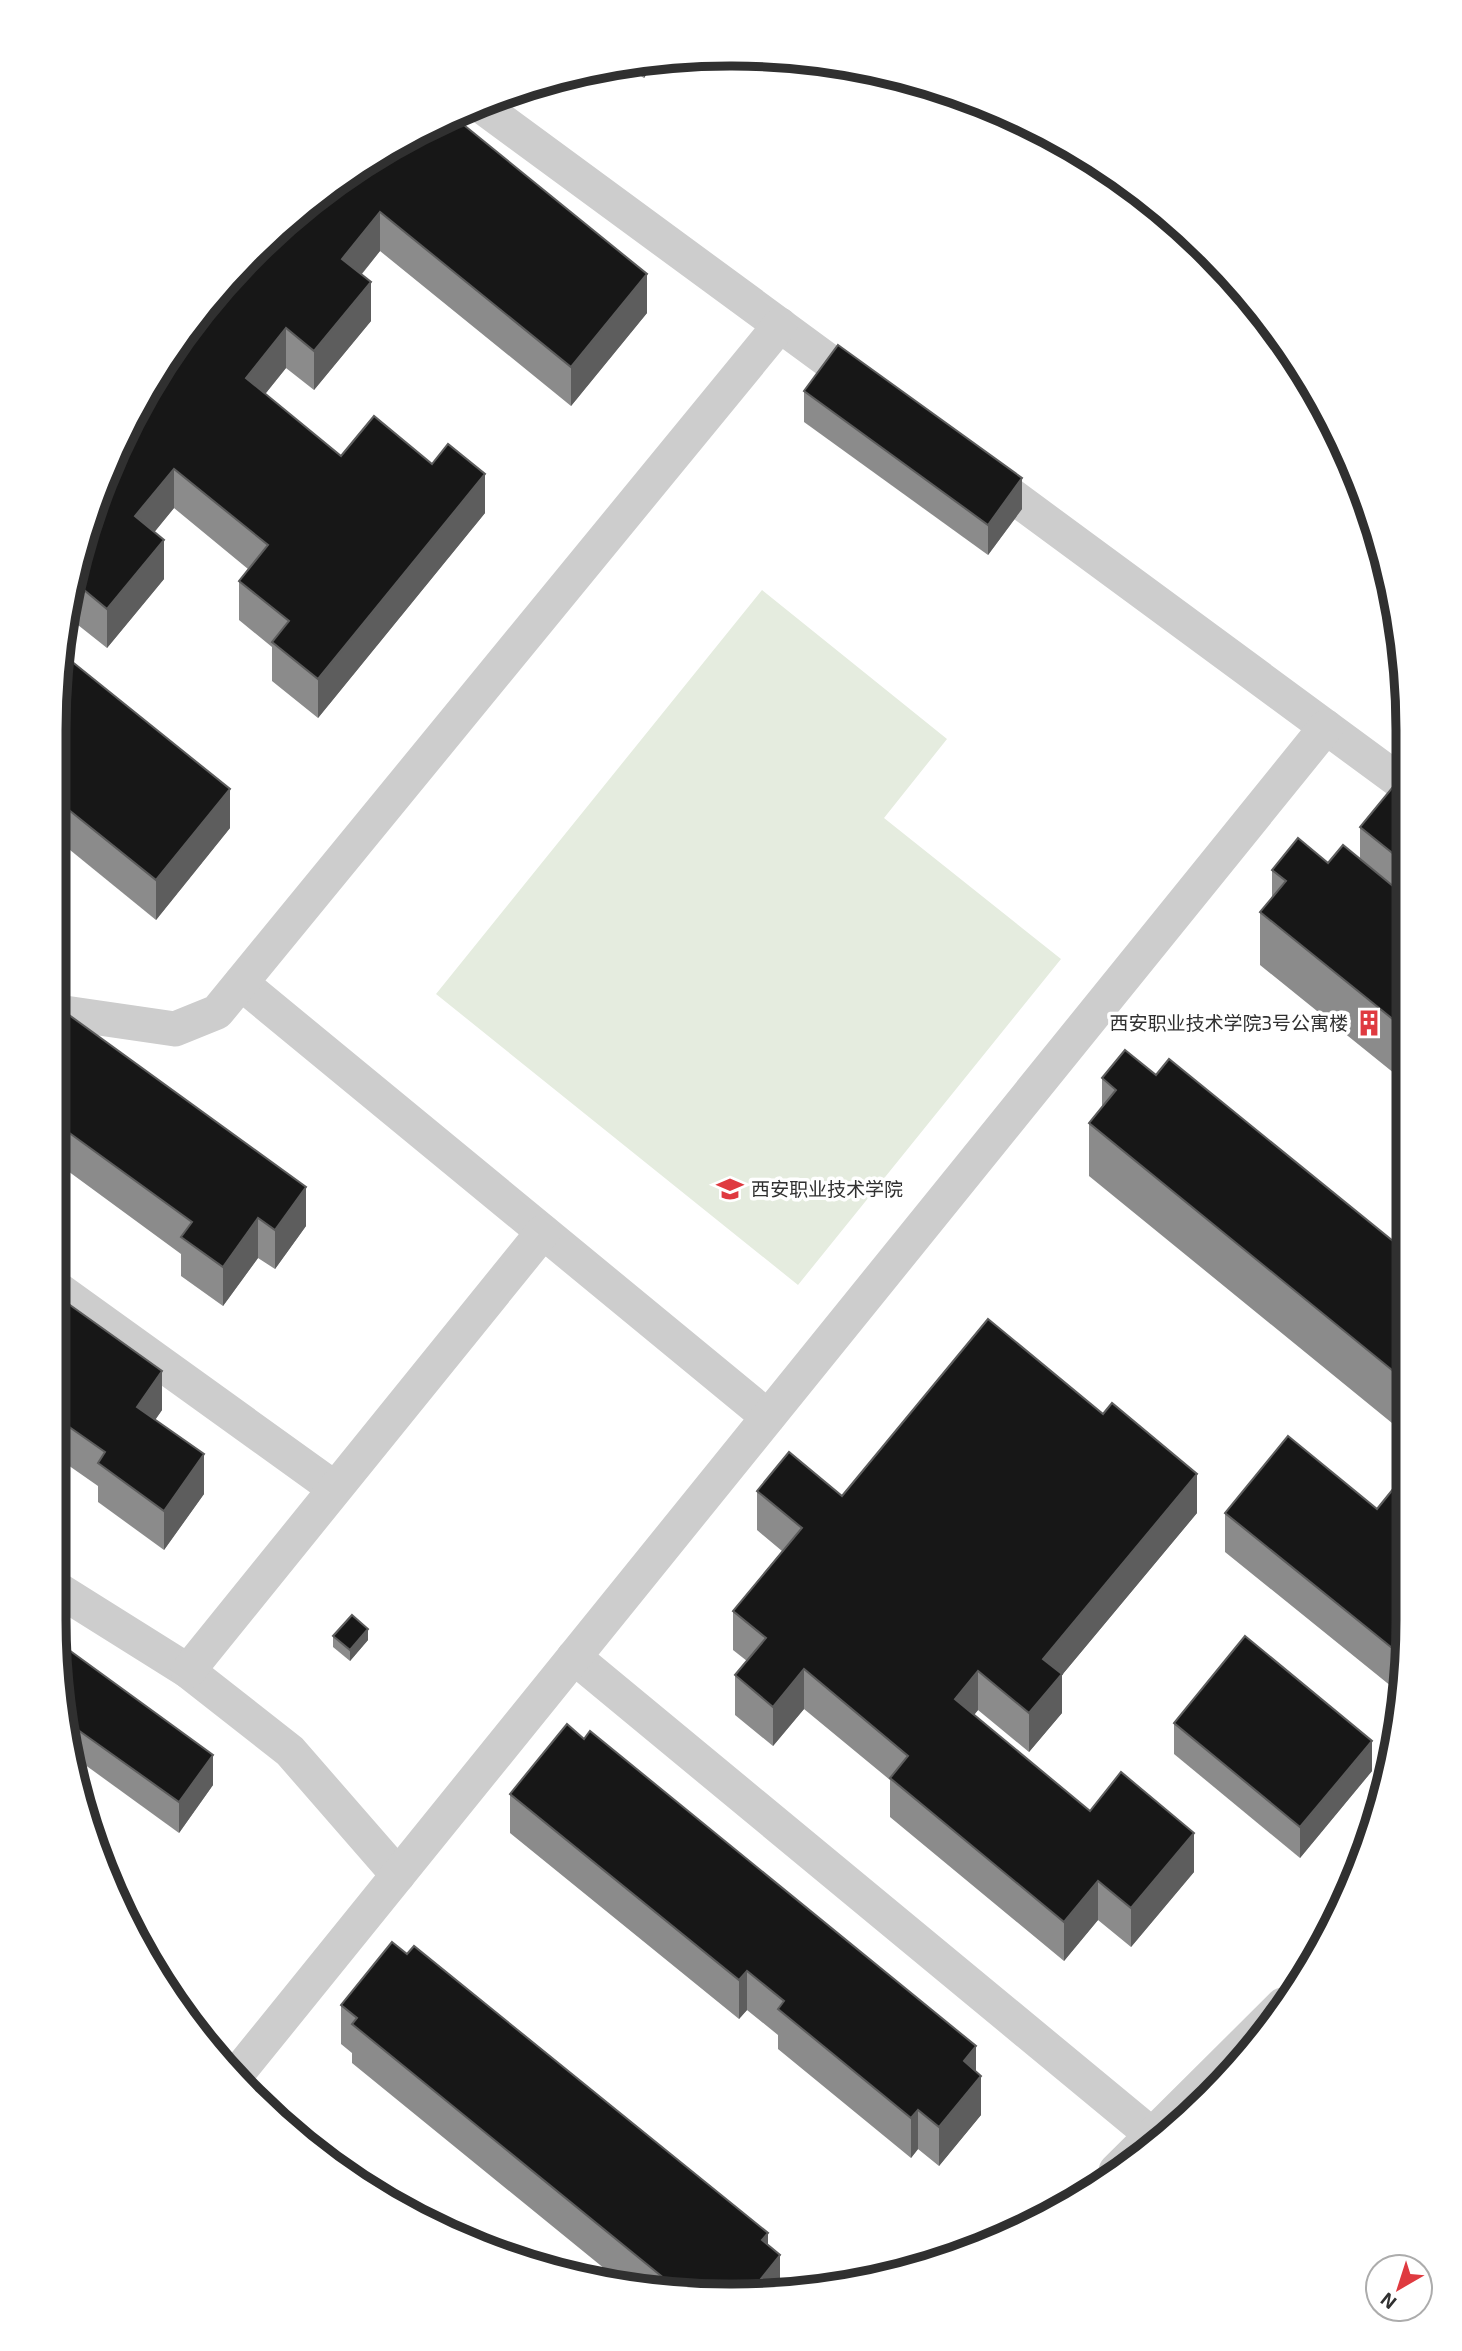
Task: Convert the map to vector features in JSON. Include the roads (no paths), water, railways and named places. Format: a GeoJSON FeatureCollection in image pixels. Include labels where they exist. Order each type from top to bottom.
{"type":"FeatureCollection","features":[{"type":"Feature","properties":{"kind":"street"},"geometry":{"type":"LineString","coordinates":[[490,112],[892,407]]}},
{"type":"Feature","properties":{"kind":"street"},"geometry":{"type":"LineString","coordinates":[[66,1013],[175,1028],[217,1012],[780,325]]}},
{"type":"Feature","properties":{"kind":"street"},"geometry":{"type":"LineString","coordinates":[[958,456],[1396,779]]}},
{"type":"Feature","properties":{"kind":"street"},"geometry":{"type":"LineString","coordinates":[[241,2069],[1326,727]]}},
{"type":"Feature","properties":{"kind":"street"},"geometry":{"type":"LineString","coordinates":[[241,982],[768,1417]]}},
{"type":"Feature","properties":{"kind":"street"},"geometry":{"type":"LineString","coordinates":[[188,1671],[543,1232]]}},
{"type":"Feature","properties":{"kind":"street"},"geometry":{"type":"LineString","coordinates":[[66,1295],[334,1488]]}},
{"type":"Feature","properties":{"kind":"street"},"geometry":{"type":"LineString","coordinates":[[66,1595],[188,1671],[290,1751],[398,1875]]}},
{"type":"Feature","properties":{"kind":"street"},"geometry":{"type":"LineString","coordinates":[[574,1657],[1151,2134]]}},
{"type":"Feature","properties":{"kind":"street"},"geometry":{"type":"LineString","coordinates":[[1159,2129],[1234,2054]]}},
{"type":"Feature","properties":{"kind":"place","name":"西安职业技术学院3号公寓楼"},"geometry":{"type":"Point","coordinates":[1369,1023]}},
{"type":"Feature","properties":{"kind":"place","name":"西安职业技术学院"},"geometry":{"type":"Point","coordinates":[730,1189]}}]}
